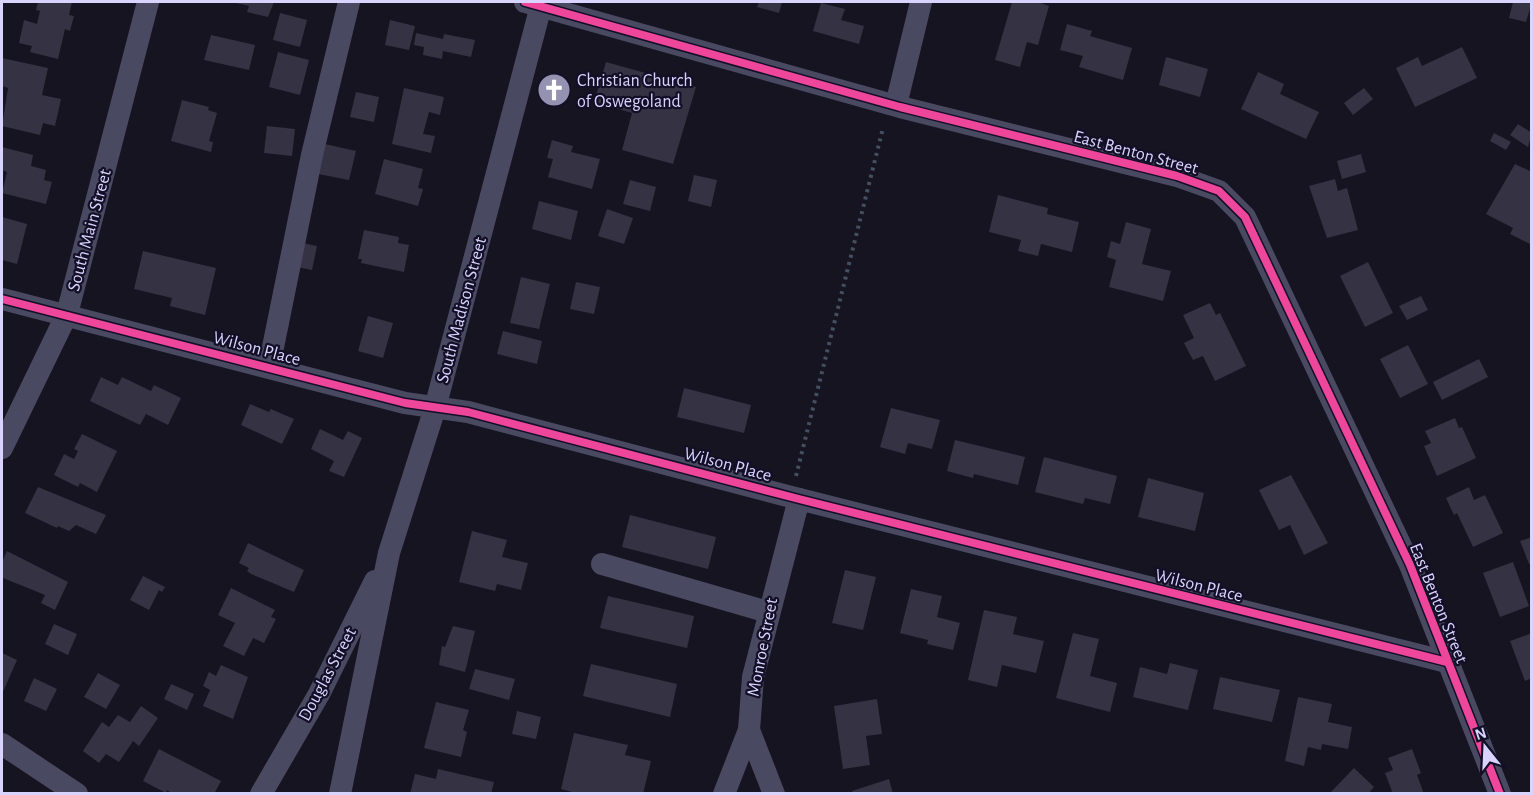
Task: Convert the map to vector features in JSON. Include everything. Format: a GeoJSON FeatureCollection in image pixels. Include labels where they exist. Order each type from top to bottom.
{"type":"FeatureCollection","features":[{"type":"Feature","properties":{"kind":"street","name":"South Main Street"},"geometry":{"type":"LineString","coordinates":[[2,448],[67,314],[148,2]]}},
{"type":"Feature","properties":{"kind":"street"},"geometry":{"type":"LineString","coordinates":[[269,367],[312,155],[349,2]]}},
{"type":"Feature","properties":{"kind":"street"},"geometry":{"type":"LineString","coordinates":[[896,105],[921,2]]}},
{"type":"Feature","properties":{"kind":"street","name":"East Benton Street"},"geometry":{"type":"LineString","coordinates":[[536,3],[896,105],[1178,176],[1219,191],[1245,217],[1410,565],[1500,794]]}},
{"type":"Feature","properties":{"kind":"street","name":"South Madison Street"},"geometry":{"type":"LineString","coordinates":[[340,794],[389,553],[435,408],[536,3]]}},
{"type":"Feature","properties":{"kind":"street","name":"Wilson Place"},"geometry":{"type":"LineString","coordinates":[[2,299],[405,403],[468,412],[799,499],[1447,662]]}},
{"type":"Feature","properties":{"kind":"street","name":"Monroe Street"},"geometry":{"type":"LineString","coordinates":[[723,794],[748,730],[753,677],[799,499]]}},
{"type":"Feature","properties":{"kind":"street","name":"Douglas Street"},"geometry":{"type":"LineString","coordinates":[[261,794],[319,693],[389,553]]}},
{"type":"Feature","properties":{"kind":"street"},"geometry":{"type":"LineString","coordinates":[[602,564],[768,612]]}},
{"type":"Feature","properties":{"kind":"street"},"geometry":{"type":"LineString","coordinates":[[748,730],[774,794]]}},
{"type":"Feature","properties":{"kind":"street"},"geometry":{"type":"LineString","coordinates":[[2,744],[76,794]]}},
{"type":"Feature","properties":{"kind":"path"},"geometry":{"type":"LineString","coordinates":[[796,476],[883,128]]}},
{"type":"Feature","properties":{"kind":"building"},"geometry":{"type":"Polygon","coordinates":[[[38,2],[72,2],[69,15],[74,16],[70,31],[65,29],[58,59],[30,52],[32,46],[19,43],[24,20],[37,24],[40,11],[36,10],[38,2]]]}},
{"type":"Feature","properties":{"kind":"building"},"geometry":{"type":"Polygon","coordinates":[[[232,2],[274,2],[268,17],[247,12],[249,6],[232,2]]]}},
{"type":"Feature","properties":{"kind":"building"},"geometry":{"type":"Polygon","coordinates":[[[759,2],[782,2],[779,13],[757,7],[759,2]]]}},
{"type":"Feature","properties":{"kind":"building"},"geometry":{"type":"Polygon","coordinates":[[[1012,2],[1038,2],[1049,6],[1038,45],[1027,42],[1020,67],[995,60],[1012,2]]]}},
{"type":"Feature","properties":{"kind":"building"},"geometry":{"type":"Polygon","coordinates":[[[1513,2],[1532,2],[1526,22],[1509,18],[1513,2]]]}},
{"type":"Feature","properties":{"kind":"building"},"geometry":{"type":"Polygon","coordinates":[[[821,3],[845,9],[841,20],[864,26],[859,44],[813,31],[821,3]]]}},
{"type":"Feature","properties":{"kind":"building"},"geometry":{"type":"Polygon","coordinates":[[[280,13],[307,20],[300,47],[273,40],[280,13]]]}},
{"type":"Feature","properties":{"kind":"building"},"geometry":{"type":"Polygon","coordinates":[[[390,20],[415,26],[409,50],[385,45],[390,20]]]}},
{"type":"Feature","properties":{"kind":"building"},"geometry":{"type":"Polygon","coordinates":[[[1067,24],[1092,31],[1090,36],[1132,48],[1123,80],[1079,67],[1083,56],[1060,50],[1067,24]]]}},
{"type":"Feature","properties":{"kind":"building"},"geometry":{"type":"Polygon","coordinates":[[[416,33],[443,39],[444,34],[475,40],[471,57],[443,51],[442,59],[423,55],[424,47],[414,45],[416,33]]]}},
{"type":"Feature","properties":{"kind":"building"},"geometry":{"type":"Polygon","coordinates":[[[211,35],[255,45],[249,70],[204,60],[211,35]]]}},
{"type":"Feature","properties":{"kind":"building"},"geometry":{"type":"Polygon","coordinates":[[[1462,47],[1477,78],[1415,107],[1396,68],[1418,57],[1422,66],[1462,47]]]}},
{"type":"Feature","properties":{"kind":"building"},"geometry":{"type":"Polygon","coordinates":[[[278,52],[309,60],[300,95],[269,87],[278,52]]]}},
{"type":"Feature","properties":{"kind":"building"},"geometry":{"type":"Polygon","coordinates":[[[1166,57],[1208,69],[1200,97],[1159,85],[1166,57]]]}},
{"type":"Feature","properties":{"kind":"building"},"geometry":{"type":"Polygon","coordinates":[[[2,58],[48,68],[42,95],[61,99],[55,126],[43,123],[40,135],[2,126],[8,88],[2,86],[2,58]]]}},
{"type":"Feature","properties":{"kind":"building"},"geometry":{"type":"Polygon","coordinates":[[[606,62],[696,87],[673,164],[622,150],[632,113],[594,102],[606,62]]]}},
{"type":"Feature","properties":{"kind":"building"},"geometry":{"type":"Polygon","coordinates":[[[1258,72],[1284,84],[1280,94],[1319,112],[1306,139],[1241,109],[1258,72]]]}},
{"type":"Feature","properties":{"kind":"building"},"geometry":{"type":"Polygon","coordinates":[[[404,88],[444,97],[440,115],[429,112],[423,134],[435,136],[431,153],[392,144],[404,88]]]}},
{"type":"Feature","properties":{"kind":"building"},"geometry":{"type":"Polygon","coordinates":[[[1364,88],[1373,99],[1353,115],[1344,103],[1364,88]]]}},
{"type":"Feature","properties":{"kind":"building"},"geometry":{"type":"Polygon","coordinates":[[[356,92],[379,97],[374,122],[350,117],[356,92]]]}},
{"type":"Feature","properties":{"kind":"building"},"geometry":{"type":"Polygon","coordinates":[[[182,100],[209,107],[208,110],[217,113],[209,141],[213,142],[211,152],[171,141],[182,100]]]}},
{"type":"Feature","properties":{"kind":"building"},"geometry":{"type":"Polygon","coordinates":[[[1518,124],[1532,133],[1528,147],[1510,135],[1518,124]]]}},
{"type":"Feature","properties":{"kind":"building"},"geometry":{"type":"Polygon","coordinates":[[[267,126],[295,129],[292,156],[264,153],[267,126]]]}},
{"type":"Feature","properties":{"kind":"building"},"geometry":{"type":"Polygon","coordinates":[[[1494,133],[1511,142],[1506,150],[1490,141],[1494,133]]]}},
{"type":"Feature","properties":{"kind":"building"},"geometry":{"type":"Polygon","coordinates":[[[552,140],[573,146],[571,152],[600,159],[592,189],[548,177],[553,159],[547,158],[552,140]]]}},
{"type":"Feature","properties":{"kind":"building"},"geometry":{"type":"Polygon","coordinates":[[[325,144],[356,151],[349,180],[318,174],[325,144]]]}},
{"type":"Feature","properties":{"kind":"building"},"geometry":{"type":"Polygon","coordinates":[[[2,147],[33,155],[31,166],[46,170],[44,180],[52,182],[46,204],[2,193],[7,172],[2,170],[2,147]]]}},
{"type":"Feature","properties":{"kind":"building"},"geometry":{"type":"Polygon","coordinates":[[[1361,154],[1366,172],[1342,179],[1337,161],[1361,154]]]}},
{"type":"Feature","properties":{"kind":"building"},"geometry":{"type":"Polygon","coordinates":[[[384,159],[423,169],[418,188],[423,189],[418,206],[375,194],[384,159]]]}},
{"type":"Feature","properties":{"kind":"building"},"geometry":{"type":"Polygon","coordinates":[[[1515,164],[1532,172],[1532,245],[1510,234],[1513,228],[1486,214],[1515,164]]]}},
{"type":"Feature","properties":{"kind":"building"},"geometry":{"type":"Polygon","coordinates":[[[694,175],[717,180],[711,207],[688,201],[694,175]]]}},
{"type":"Feature","properties":{"kind":"building"},"geometry":{"type":"Polygon","coordinates":[[[1335,179],[1338,191],[1347,188],[1358,230],[1327,238],[1309,186],[1335,179]]]}},
{"type":"Feature","properties":{"kind":"building"},"geometry":{"type":"Polygon","coordinates":[[[630,180],[656,187],[650,211],[623,204],[630,180]]]}},
{"type":"Feature","properties":{"kind":"building"},"geometry":{"type":"Polygon","coordinates":[[[998,195],[1048,208],[1047,214],[1079,222],[1072,252],[1041,244],[1038,256],[1018,251],[1021,240],[989,232],[998,195]]]}},
{"type":"Feature","properties":{"kind":"building"},"geometry":{"type":"Polygon","coordinates":[[[539,201],[578,211],[571,240],[532,229],[539,201]]]}},
{"type":"Feature","properties":{"kind":"building"},"geometry":{"type":"Polygon","coordinates":[[[607,209],[633,218],[624,244],[598,236],[607,209]]]}},
{"type":"Feature","properties":{"kind":"building"},"geometry":{"type":"Polygon","coordinates":[[[2,217],[27,224],[17,264],[2,260],[2,217]]]}},
{"type":"Feature","properties":{"kind":"building"},"geometry":{"type":"Polygon","coordinates":[[[1126,222],[1151,229],[1142,264],[1171,271],[1163,301],[1109,287],[1116,260],[1107,257],[1111,241],[1120,244],[1126,222]]]}},
{"type":"Feature","properties":{"kind":"building"},"geometry":{"type":"Polygon","coordinates":[[[364,230],[399,237],[398,243],[409,245],[404,272],[361,263],[362,259],[358,259],[364,230]]]}},
{"type":"Feature","properties":{"kind":"building"},"geometry":{"type":"Polygon","coordinates":[[[302,243],[317,246],[312,270],[297,267],[302,243]]]}},
{"type":"Feature","properties":{"kind":"building"},"geometry":{"type":"Polygon","coordinates":[[[143,251],[216,268],[205,315],[170,306],[172,298],[134,289],[143,251]]]}},
{"type":"Feature","properties":{"kind":"building"},"geometry":{"type":"Polygon","coordinates":[[[1368,262],[1393,313],[1365,327],[1340,276],[1368,262]]]}},
{"type":"Feature","properties":{"kind":"building"},"geometry":{"type":"Polygon","coordinates":[[[521,277],[550,284],[539,329],[510,323],[521,277]]]}},
{"type":"Feature","properties":{"kind":"building"},"geometry":{"type":"Polygon","coordinates":[[[576,282],[600,287],[594,314],[570,309],[576,282]]]}},
{"type":"Feature","properties":{"kind":"building"},"geometry":{"type":"Polygon","coordinates":[[[1421,296],[1428,310],[1407,320],[1399,306],[1421,296]]]}},
{"type":"Feature","properties":{"kind":"building"},"geometry":{"type":"Polygon","coordinates":[[[1210,303],[1216,315],[1220,313],[1246,366],[1215,381],[1203,356],[1193,360],[1184,343],[1194,338],[1183,315],[1210,303]]]}},
{"type":"Feature","properties":{"kind":"building"},"geometry":{"type":"Polygon","coordinates":[[[368,316],[393,323],[383,358],[358,351],[368,316]]]}},
{"type":"Feature","properties":{"kind":"building"},"geometry":{"type":"Polygon","coordinates":[[[503,331],[542,341],[537,364],[497,354],[503,331]]]}},
{"type":"Feature","properties":{"kind":"building"},"geometry":{"type":"Polygon","coordinates":[[[1408,345],[1428,384],[1400,398],[1380,359],[1408,345]]]}},
{"type":"Feature","properties":{"kind":"building"},"geometry":{"type":"Polygon","coordinates":[[[1479,359],[1488,377],[1442,400],[1433,382],[1479,359]]]}},
{"type":"Feature","properties":{"kind":"building"},"geometry":{"type":"Polygon","coordinates":[[[101,377],[118,385],[122,377],[151,391],[154,385],[181,398],[168,425],[146,414],[140,425],[90,401],[101,377]]]}},
{"type":"Feature","properties":{"kind":"building"},"geometry":{"type":"Polygon","coordinates":[[[684,388],[751,405],[744,433],[677,417],[684,388]]]}},
{"type":"Feature","properties":{"kind":"building"},"geometry":{"type":"Polygon","coordinates":[[[250,404],[269,412],[271,409],[294,419],[282,444],[241,425],[250,404]]]}},
{"type":"Feature","properties":{"kind":"building"},"geometry":{"type":"Polygon","coordinates":[[[891,408],[940,420],[932,449],[908,443],[905,454],[880,447],[891,408]]]}},
{"type":"Feature","properties":{"kind":"building"},"geometry":{"type":"Polygon","coordinates":[[[1455,418],[1459,428],[1462,427],[1476,458],[1437,476],[1424,446],[1431,443],[1425,431],[1455,418]]]}},
{"type":"Feature","properties":{"kind":"building"},"geometry":{"type":"Polygon","coordinates":[[[320,429],[343,440],[348,431],[362,438],[344,477],[329,471],[334,461],[311,449],[320,429]]]}},
{"type":"Feature","properties":{"kind":"building"},"geometry":{"type":"Polygon","coordinates":[[[82,434],[117,451],[97,492],[80,483],[78,487],[54,475],[64,454],[74,459],[78,451],[74,449],[82,434]]]}},
{"type":"Feature","properties":{"kind":"building"},"geometry":{"type":"Polygon","coordinates":[[[955,440],[1025,457],[1018,485],[974,474],[973,478],[947,471],[955,440]]]}},
{"type":"Feature","properties":{"kind":"building"},"geometry":{"type":"Polygon","coordinates":[[[1044,457],[1117,476],[1110,504],[1085,498],[1083,504],[1035,492],[1044,457]]]}},
{"type":"Feature","properties":{"kind":"building"},"geometry":{"type":"Polygon","coordinates":[[[1291,475],[1328,543],[1304,555],[1290,525],[1279,530],[1259,490],[1291,475]]]}},
{"type":"Feature","properties":{"kind":"building"},"geometry":{"type":"Polygon","coordinates":[[[1148,478],[1204,493],[1195,531],[1138,517],[1148,478]]]}},
{"type":"Feature","properties":{"kind":"building"},"geometry":{"type":"Polygon","coordinates":[[[38,487],[106,515],[96,534],[76,525],[69,531],[58,526],[57,528],[25,513],[38,487]]]}},
{"type":"Feature","properties":{"kind":"building"},"geometry":{"type":"Polygon","coordinates":[[[1469,487],[1474,500],[1485,495],[1503,533],[1473,547],[1457,513],[1454,515],[1446,498],[1469,487]]]}},
{"type":"Feature","properties":{"kind":"building"},"geometry":{"type":"Polygon","coordinates":[[[630,515],[716,537],[708,569],[622,547],[630,515]]]}},
{"type":"Feature","properties":{"kind":"building"},"geometry":{"type":"Polygon","coordinates":[[[472,531],[507,540],[502,557],[528,563],[521,590],[497,584],[495,591],[459,582],[472,531]]]}},
{"type":"Feature","properties":{"kind":"building"},"geometry":{"type":"Polygon","coordinates":[[[1532,537],[1532,563],[1529,564],[1520,541],[1532,537]]]}},
{"type":"Feature","properties":{"kind":"building"},"geometry":{"type":"Polygon","coordinates":[[[248,543],[304,570],[294,592],[251,574],[247,571],[249,568],[239,563],[248,543]]]}},
{"type":"Feature","properties":{"kind":"building"},"geometry":{"type":"Polygon","coordinates":[[[7,551],[68,582],[55,610],[41,603],[45,595],[3,578],[2,562],[7,551]]]}},
{"type":"Feature","properties":{"kind":"building"},"geometry":{"type":"Polygon","coordinates":[[[1513,562],[1529,606],[1500,617],[1483,573],[1513,562]]]}},
{"type":"Feature","properties":{"kind":"building"},"geometry":{"type":"Polygon","coordinates":[[[845,570],[876,577],[863,630],[832,623],[845,570]]]}},
{"type":"Feature","properties":{"kind":"building"},"geometry":{"type":"Polygon","coordinates":[[[143,576],[165,587],[162,592],[159,590],[149,610],[130,600],[143,576]]]}},
{"type":"Feature","properties":{"kind":"building"},"geometry":{"type":"Polygon","coordinates":[[[231,588],[275,610],[271,617],[276,619],[264,643],[253,638],[244,656],[223,646],[235,623],[218,615],[231,588]]]}},
{"type":"Feature","properties":{"kind":"building"},"geometry":{"type":"Polygon","coordinates":[[[911,589],[942,596],[937,617],[960,623],[953,650],[927,644],[928,640],[900,633],[911,589]]]}},
{"type":"Feature","properties":{"kind":"building"},"geometry":{"type":"Polygon","coordinates":[[[608,596],[694,616],[687,648],[600,628],[608,596]]]}},
{"type":"Feature","properties":{"kind":"building"},"geometry":{"type":"Polygon","coordinates":[[[984,610],[1017,617],[1013,634],[1044,641],[1036,673],[1002,665],[997,687],[968,680],[984,610]]]}},
{"type":"Feature","properties":{"kind":"building"},"geometry":{"type":"Polygon","coordinates":[[[54,624],[77,634],[68,655],[45,644],[54,624]]]}},
{"type":"Feature","properties":{"kind":"building"},"geometry":{"type":"Polygon","coordinates":[[[453,626],[475,631],[465,672],[439,665],[442,646],[445,647],[453,626]]]}},
{"type":"Feature","properties":{"kind":"building"},"geometry":{"type":"Polygon","coordinates":[[[1073,633],[1099,639],[1090,676],[1117,683],[1110,712],[1056,698],[1073,633]]]}},
{"type":"Feature","properties":{"kind":"building"},"geometry":{"type":"Polygon","coordinates":[[[1532,633],[1532,678],[1525,681],[1510,641],[1532,633]]]}},
{"type":"Feature","properties":{"kind":"building"},"geometry":{"type":"Polygon","coordinates":[[[2,653],[17,660],[2,694],[2,653]]]}},
{"type":"Feature","properties":{"kind":"building"},"geometry":{"type":"Polygon","coordinates":[[[1170,663],[1198,670],[1188,710],[1133,697],[1140,667],[1167,674],[1170,663]]]}},
{"type":"Feature","properties":{"kind":"building"},"geometry":{"type":"Polygon","coordinates":[[[591,664],[677,684],[670,717],[583,696],[591,664]]]}},
{"type":"Feature","properties":{"kind":"building"},"geometry":{"type":"Polygon","coordinates":[[[221,665],[248,677],[233,719],[203,706],[210,690],[203,686],[209,672],[216,676],[221,665]]]}},
{"type":"Feature","properties":{"kind":"building"},"geometry":{"type":"Polygon","coordinates":[[[475,669],[515,679],[509,700],[469,689],[475,669]]]}},
{"type":"Feature","properties":{"kind":"building"},"geometry":{"type":"Polygon","coordinates":[[[98,673],[120,685],[106,709],[84,697],[98,673]]]}},
{"type":"Feature","properties":{"kind":"building"},"geometry":{"type":"Polygon","coordinates":[[[1220,677],[1280,690],[1272,722],[1213,709],[1220,677]]]}},
{"type":"Feature","properties":{"kind":"building"},"geometry":{"type":"Polygon","coordinates":[[[34,678],[57,689],[46,711],[24,701],[34,678]]]}},
{"type":"Feature","properties":{"kind":"building"},"geometry":{"type":"Polygon","coordinates":[[[171,684],[194,694],[187,710],[164,699],[171,684]]]}},
{"type":"Feature","properties":{"kind":"building"},"geometry":{"type":"Polygon","coordinates":[[[1298,697],[1332,704],[1328,722],[1352,727],[1348,749],[1322,744],[1321,750],[1308,747],[1304,766],[1285,761],[1298,697]]]}},
{"type":"Feature","properties":{"kind":"building"},"geometry":{"type":"Polygon","coordinates":[[[877,699],[882,734],[866,736],[870,765],[843,769],[834,706],[877,699]]]}},
{"type":"Feature","properties":{"kind":"building"},"geometry":{"type":"Polygon","coordinates":[[[436,702],[469,710],[463,730],[467,732],[461,757],[424,748],[436,702]]]}},
{"type":"Feature","properties":{"kind":"building"},"geometry":{"type":"Polygon","coordinates":[[[141,706],[158,718],[139,746],[133,741],[119,762],[106,754],[99,763],[83,751],[102,722],[109,727],[118,715],[130,722],[141,706]]]}},
{"type":"Feature","properties":{"kind":"building"},"geometry":{"type":"Polygon","coordinates":[[[517,711],[541,717],[536,739],[512,734],[517,711]]]}},
{"type":"Feature","properties":{"kind":"building"},"geometry":{"type":"Polygon","coordinates":[[[574,733],[628,745],[625,755],[651,761],[643,794],[579,794],[561,789],[574,733]]]}},
{"type":"Feature","properties":{"kind":"building"},"geometry":{"type":"Polygon","coordinates":[[[159,749],[221,781],[214,794],[173,794],[167,790],[166,793],[143,781],[159,749]]]}},
{"type":"Feature","properties":{"kind":"building"},"geometry":{"type":"Polygon","coordinates":[[[1412,749],[1421,773],[1417,775],[1424,794],[1393,794],[1385,773],[1393,770],[1388,758],[1412,749]]]}},
{"type":"Feature","properties":{"kind":"building"},"geometry":{"type":"Polygon","coordinates":[[[1354,768],[1374,787],[1368,794],[1329,794],[1354,768]]]}},
{"type":"Feature","properties":{"kind":"building"},"geometry":{"type":"Polygon","coordinates":[[[438,769],[494,782],[491,794],[410,794],[415,774],[436,779],[438,769]]]}},
{"type":"Feature","properties":{"kind":"building"},"geometry":{"type":"Polygon","coordinates":[[[889,779],[893,794],[853,794],[852,791],[889,779]]]}},
{"type":"Feature","properties":{"kind":"cycle path"},"geometry":{"type":"LineString","coordinates":[[525,2],[900,107],[1177,176],[1219,191],[1245,217],[1410,565],[1500,794]]}},
{"type":"Feature","properties":{"kind":"cycle path"},"geometry":{"type":"LineString","coordinates":[[2,299],[405,403],[468,412],[799,499],[1447,662]]}},
{"type":"Feature","properties":{"kind":"place","name":"Christian Church of Oswegoland"},"geometry":{"type":"Point","coordinates":[554,90]}}]}
